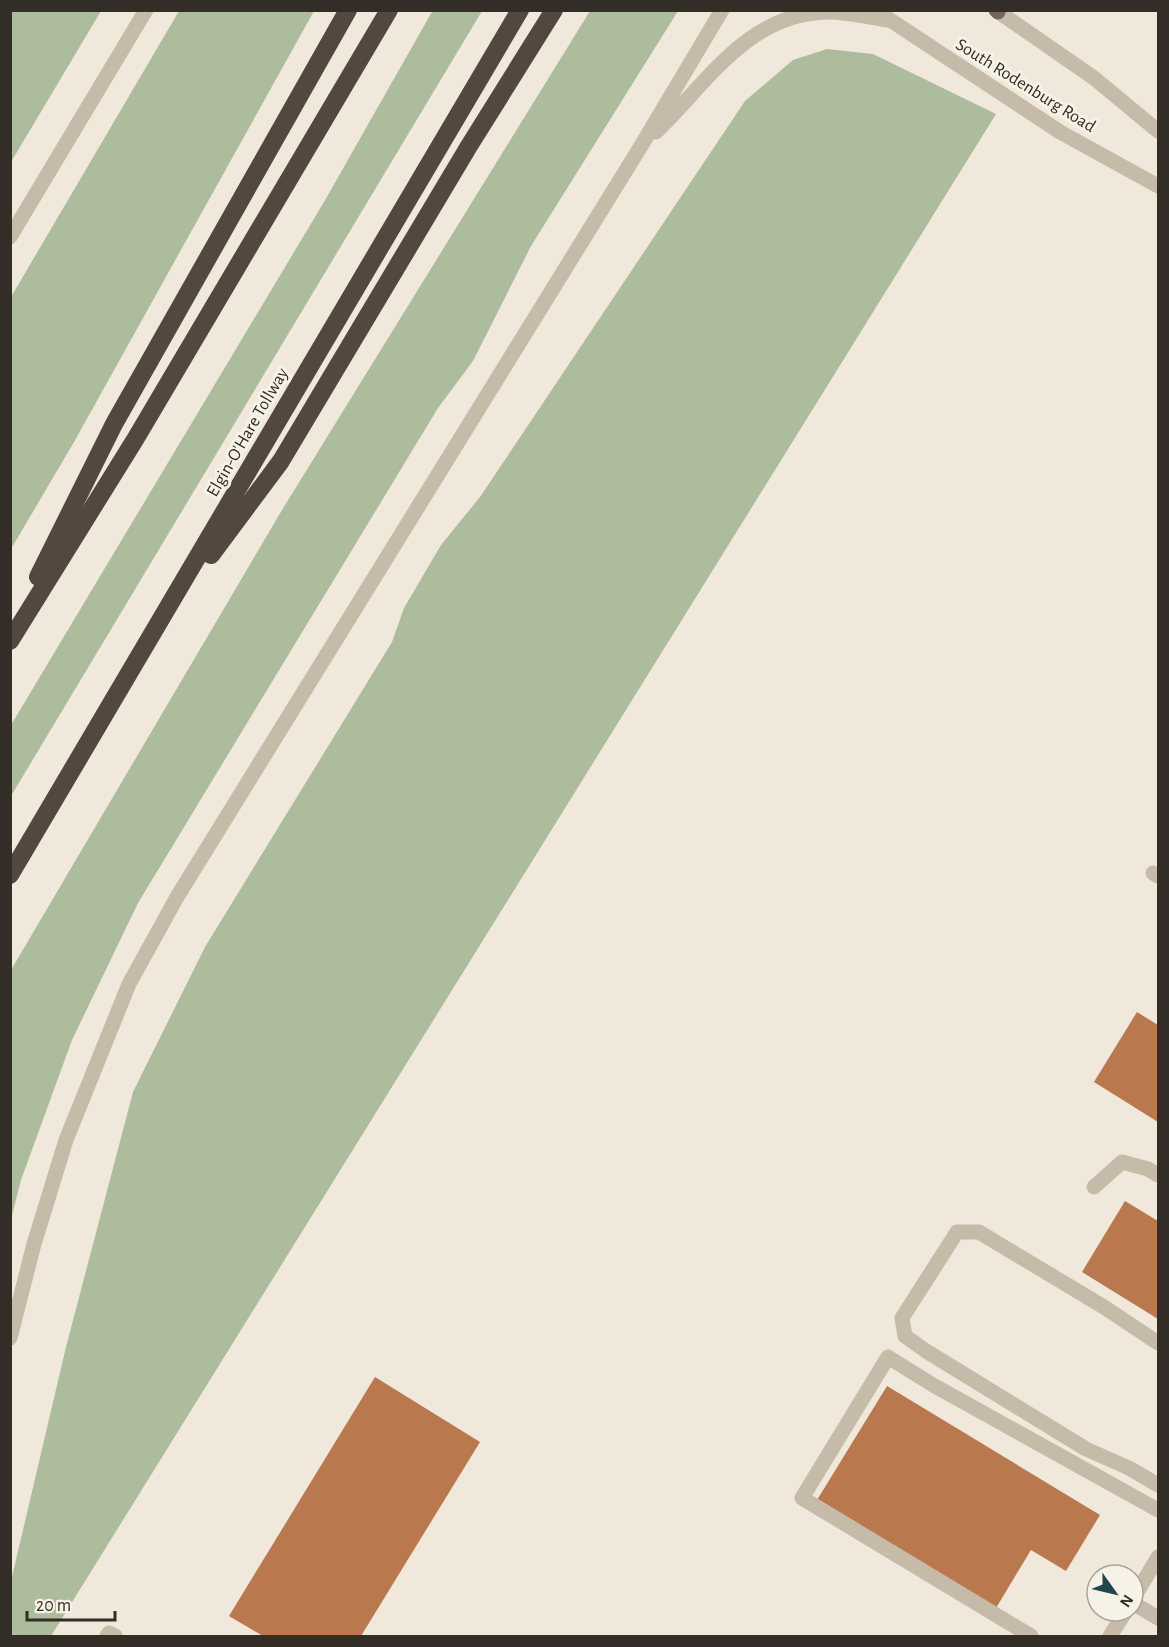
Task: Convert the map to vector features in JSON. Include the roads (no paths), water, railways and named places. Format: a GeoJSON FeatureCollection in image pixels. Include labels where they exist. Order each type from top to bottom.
{"type":"FeatureCollection","features":[{"type":"Feature","properties":{"kind":"highway"},"geometry":{"type":"LineString","coordinates":[[10,632],[114,424],[348,10]]}},
{"type":"Feature","properties":{"kind":"highway"},"geometry":{"type":"LineString","coordinates":[[10,641],[136,438],[389,10]]}},
{"type":"Feature","properties":{"kind":"highway","name":"Elgin-O'Hare Tollway"},"geometry":{"type":"LineString","coordinates":[[10,875],[520,10]]}},
{"type":"Feature","properties":{"kind":"highway"},"geometry":{"type":"LineString","coordinates":[[156,629],[281,460],[469,146],[554,10]]}},
{"type":"Feature","properties":{"kind":"street"},"geometry":{"type":"LineString","coordinates":[[10,237],[146,10]]}},
{"type":"Feature","properties":{"kind":"street"},"geometry":{"type":"LineString","coordinates":[[10,1338],[34,1244],[66,1140],[129,984],[177,897],[641,146],[722,10]]}},
{"type":"Feature","properties":{"kind":"street","name":"South Rodenburg Road"},"geometry":{"type":"LineString","coordinates":[[875,10],[1060,132],[1158,186]]}},
{"type":"Feature","properties":{"kind":"street"},"geometry":{"type":"LineString","coordinates":[[997,11],[1094,78],[1158,131]]}},
{"type":"Feature","properties":{"kind":"street"},"geometry":{"type":"LineString","coordinates":[[641,146],[682,107],[709,75],[744,41],[792,16],[829,12],[890,20]]}},
{"type":"Feature","properties":{"kind":"street"},"geometry":{"type":"LineString","coordinates":[[1094,1187],[1122,1162],[1148,1169],[1158,1175]]}},
{"type":"Feature","properties":{"kind":"street"},"geometry":{"type":"LineString","coordinates":[[1158,1343],[1104,1307],[979,1232],[957,1232],[902,1318],[905,1336],[926,1352],[1086,1449],[1129,1468],[1158,1485]]}},
{"type":"Feature","properties":{"kind":"street"},"geometry":{"type":"LineString","coordinates":[[1031,1636],[802,1498],[888,1357],[933,1385],[1158,1510]]}},
{"type":"Feature","properties":{"kind":"street"},"geometry":{"type":"LineString","coordinates":[[1145,1580],[1158,1557]]}},
{"type":"Feature","properties":{"kind":"street"},"geometry":{"type":"LineString","coordinates":[[1145,1609],[1158,1618]]}},
{"type":"Feature","properties":{"kind":"street"},"geometry":{"type":"LineString","coordinates":[[1110,1636],[1118,1623]]}},
{"type":"Feature","properties":{"kind":"street"},"geometry":{"type":"LineString","coordinates":[[107,1636],[109,1633],[115,1636]]}}]}
